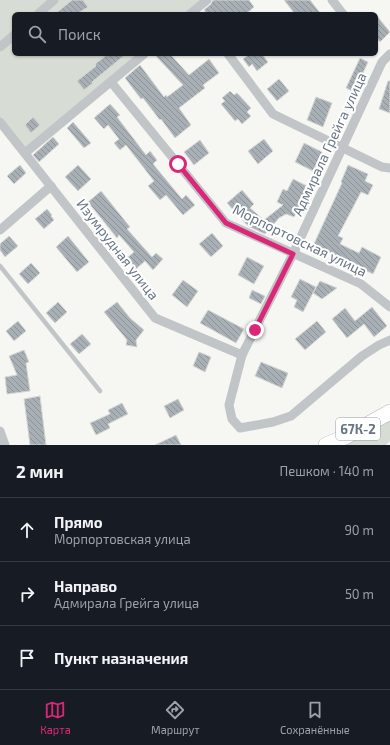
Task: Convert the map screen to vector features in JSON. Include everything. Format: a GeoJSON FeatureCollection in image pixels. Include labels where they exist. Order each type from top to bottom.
{"type":"FeatureCollection","features":[{"type":"Feature","properties":{"kind":"main road","name":"67К-2"},"geometry":{"type":"LineString","coordinates":[[326,445],[345,437],[390,412]]}},
{"type":"Feature","properties":{"kind":"street"},"geometry":{"type":"LineString","coordinates":[[40,12],[54,0]]}},
{"type":"Feature","properties":{"kind":"street"},"geometry":{"type":"LineString","coordinates":[[195,12],[207,0]]}},
{"type":"Feature","properties":{"kind":"street"},"geometry":{"type":"LineString","coordinates":[[332,0],[341,12]]}},
{"type":"Feature","properties":{"kind":"street"},"geometry":{"type":"LineString","coordinates":[[0,47],[12,37]]}},
{"type":"Feature","properties":{"kind":"street","name":"Адмирала Грейга улица"},"geometry":{"type":"LineString","coordinates":[[390,54],[382,62],[293,254],[242,355],[229,405],[232,419],[240,428],[273,422],[291,416],[362,356],[379,344],[390,340]]}},
{"type":"Feature","properties":{"kind":"street"},"geometry":{"type":"LineString","coordinates":[[25,152],[142,56]]}},
{"type":"Feature","properties":{"kind":"street"},"geometry":{"type":"LineString","coordinates":[[230,56],[273,114],[382,167],[390,168]]}},
{"type":"Feature","properties":{"kind":"street"},"geometry":{"type":"LineString","coordinates":[[378,56],[382,62]]}},
{"type":"Feature","properties":{"kind":"street","name":"Морпортовская улица"},"geometry":{"type":"LineString","coordinates":[[111,82],[226,223],[361,284],[390,307]]}},
{"type":"Feature","properties":{"kind":"street","name":"Изумрудная улица"},"geometry":{"type":"LineString","coordinates":[[0,122],[155,318],[242,355]]}},
{"type":"Feature","properties":{"kind":"street"},"geometry":{"type":"LineString","coordinates":[[0,230],[51,186]]}},
{"type":"Feature","properties":{"kind":"street"},"geometry":{"type":"LineString","coordinates":[[0,431],[5,445]]}},
{"type":"Feature","properties":{"kind":"lane"},"geometry":{"type":"LineString","coordinates":[[0,266],[100,391]]}},
{"type":"Feature","properties":{"kind":"shaded area"},"geometry":{"type":"Polygon","coordinates":[[[0,0],[211,0],[197,12],[12,12],[12,56],[146,56],[23,157],[0,128],[0,0]]]}},
{"type":"Feature","properties":{"kind":"shaded area"},"geometry":{"type":"Polygon","coordinates":[[[390,420],[390,441],[386,445],[343,445],[390,420]]]}},
{"type":"Feature","properties":{"kind":"building"},"geometry":{"type":"Polygon","coordinates":[[[72,0],[83,0],[88,7],[80,12],[57,12],[72,0]]]}},
{"type":"Feature","properties":{"kind":"building"},"geometry":{"type":"Polygon","coordinates":[[[213,0],[249,0],[254,7],[248,12],[206,12],[204,10],[213,0]]]}},
{"type":"Feature","properties":{"kind":"building"},"geometry":{"type":"Polygon","coordinates":[[[284,0],[310,0],[319,12],[293,12],[284,0]]]}},
{"type":"Feature","properties":{"kind":"building"},"geometry":{"type":"Polygon","coordinates":[[[378,17],[390,32],[380,42],[378,40],[378,17]]]}},
{"type":"Feature","properties":{"kind":"building"},"geometry":{"type":"Polygon","coordinates":[[[105,56],[124,56],[84,90],[77,81],[96,66],[95,64],[105,56]]]}},
{"type":"Feature","properties":{"kind":"building"},"geometry":{"type":"Polygon","coordinates":[[[156,56],[172,56],[189,75],[209,59],[219,73],[203,85],[205,88],[179,108],[191,125],[175,138],[161,119],[160,120],[143,98],[141,99],[125,78],[140,65],[164,97],[166,95],[167,97],[183,85],[156,56]]]}},
{"type":"Feature","properties":{"kind":"building"},"geometry":{"type":"Polygon","coordinates":[[[247,56],[264,56],[268,62],[257,71],[252,64],[249,67],[243,59],[247,56]]]}},
{"type":"Feature","properties":{"kind":"building"},"geometry":{"type":"Polygon","coordinates":[[[360,58],[368,62],[354,92],[346,88],[360,58]]]}},
{"type":"Feature","properties":{"kind":"building"},"geometry":{"type":"Polygon","coordinates":[[[279,79],[289,91],[277,101],[267,89],[279,79]]]}},
{"type":"Feature","properties":{"kind":"building"},"geometry":{"type":"Polygon","coordinates":[[[388,81],[390,81],[390,113],[379,109],[388,81]]]}},
{"type":"Feature","properties":{"kind":"building"},"geometry":{"type":"Polygon","coordinates":[[[230,91],[234,95],[237,93],[251,108],[247,112],[251,116],[242,124],[238,119],[235,121],[221,104],[225,101],[222,98],[230,91]]]}},
{"type":"Feature","properties":{"kind":"building"},"geometry":{"type":"Polygon","coordinates":[[[316,97],[332,103],[323,127],[307,120],[316,97]]]}},
{"type":"Feature","properties":{"kind":"building"},"geometry":{"type":"Polygon","coordinates":[[[110,104],[120,115],[117,117],[146,155],[150,151],[157,160],[153,164],[182,199],[186,195],[195,205],[183,215],[166,195],[160,200],[148,186],[154,181],[126,145],[120,150],[114,143],[119,139],[108,125],[104,129],[94,118],[110,104]]]}},
{"type":"Feature","properties":{"kind":"building"},"geometry":{"type":"Polygon","coordinates":[[[33,117],[40,125],[31,133],[25,125],[33,117]]]}},
{"type":"Feature","properties":{"kind":"building"},"geometry":{"type":"Polygon","coordinates":[[[73,122],[91,143],[84,148],[67,128],[73,122]]]}},
{"type":"Feature","properties":{"kind":"building"},"geometry":{"type":"Polygon","coordinates":[[[53,137],[59,144],[39,162],[33,155],[53,137]]]}},
{"type":"Feature","properties":{"kind":"building"},"geometry":{"type":"Polygon","coordinates":[[[264,139],[273,151],[258,164],[248,151],[264,139]]]}},
{"type":"Feature","properties":{"kind":"building"},"geometry":{"type":"Polygon","coordinates":[[[200,140],[209,153],[194,165],[184,152],[200,140]]]}},
{"type":"Feature","properties":{"kind":"building"},"geometry":{"type":"Polygon","coordinates":[[[304,143],[322,152],[313,171],[295,162],[304,143]]]}},
{"type":"Feature","properties":{"kind":"building"},"geometry":{"type":"Polygon","coordinates":[[[20,165],[26,173],[14,184],[7,176],[20,165]]]}},
{"type":"Feature","properties":{"kind":"building"},"geometry":{"type":"Polygon","coordinates":[[[78,165],[91,179],[78,191],[65,177],[78,165]]]}},
{"type":"Feature","properties":{"kind":"building"},"geometry":{"type":"Polygon","coordinates":[[[348,165],[368,174],[365,181],[373,185],[368,195],[361,192],[338,236],[343,238],[340,244],[359,253],[362,247],[381,257],[373,274],[354,265],[354,263],[313,246],[342,183],[341,182],[348,165]]]}},
{"type":"Feature","properties":{"kind":"building"},"geometry":{"type":"Polygon","coordinates":[[[293,179],[311,188],[304,205],[300,212],[297,212],[294,217],[286,214],[279,218],[265,234],[248,226],[227,203],[242,190],[254,204],[250,208],[264,220],[283,205],[277,202],[283,189],[287,191],[293,179]]]}},
{"type":"Feature","properties":{"kind":"building"},"geometry":{"type":"Polygon","coordinates":[[[101,191],[130,227],[127,229],[152,257],[156,253],[163,259],[153,270],[145,261],[136,269],[127,258],[134,252],[119,235],[117,238],[88,202],[101,191]]]}},
{"type":"Feature","properties":{"kind":"building"},"geometry":{"type":"Polygon","coordinates":[[[47,209],[54,220],[44,229],[35,219],[47,209]]]}},
{"type":"Feature","properties":{"kind":"building"},"geometry":{"type":"Polygon","coordinates":[[[212,233],[223,246],[211,257],[199,244],[212,233]]]}},
{"type":"Feature","properties":{"kind":"building"},"geometry":{"type":"Polygon","coordinates":[[[9,236],[18,246],[5,257],[0,250],[0,244],[9,236]]]}},
{"type":"Feature","properties":{"kind":"building"},"geometry":{"type":"Polygon","coordinates":[[[68,236],[89,262],[77,272],[56,247],[68,236]]]}},
{"type":"Feature","properties":{"kind":"building"},"geometry":{"type":"Polygon","coordinates":[[[247,257],[264,266],[254,284],[238,275],[247,257]]]}},
{"type":"Feature","properties":{"kind":"building"},"geometry":{"type":"Polygon","coordinates":[[[31,263],[40,273],[28,284],[19,274],[31,263]]]}},
{"type":"Feature","properties":{"kind":"building"},"geometry":{"type":"Polygon","coordinates":[[[300,279],[316,287],[303,312],[294,307],[297,300],[291,297],[300,279]]]}},
{"type":"Feature","properties":{"kind":"building"},"geometry":{"type":"Polygon","coordinates":[[[183,280],[198,291],[187,307],[172,295],[183,280]]]}},
{"type":"Feature","properties":{"kind":"building"},"geometry":{"type":"Polygon","coordinates":[[[320,281],[337,288],[322,299],[313,293],[320,281]]]}},
{"type":"Feature","properties":{"kind":"building"},"geometry":{"type":"Polygon","coordinates":[[[252,290],[265,296],[261,304],[249,298],[252,290]]]}},
{"type":"Feature","properties":{"kind":"building"},"geometry":{"type":"Polygon","coordinates":[[[58,302],[67,312],[55,323],[46,313],[58,302]]]}},
{"type":"Feature","properties":{"kind":"building"},"geometry":{"type":"Polygon","coordinates":[[[117,302],[130,318],[144,330],[136,340],[137,347],[126,345],[127,340],[104,312],[117,302]]]}},
{"type":"Feature","properties":{"kind":"building"},"geometry":{"type":"Polygon","coordinates":[[[372,307],[387,326],[374,337],[364,324],[347,338],[332,319],[345,308],[355,321],[372,307]]]}},
{"type":"Feature","properties":{"kind":"building"},"geometry":{"type":"Polygon","coordinates":[[[208,310],[244,329],[236,343],[200,323],[208,310]]]}},
{"type":"Feature","properties":{"kind":"building"},"geometry":{"type":"Polygon","coordinates":[[[18,321],[26,331],[14,341],[6,331],[18,321]]]}},
{"type":"Feature","properties":{"kind":"building"},"geometry":{"type":"Polygon","coordinates":[[[317,321],[326,332],[305,350],[295,339],[317,321]]]}},
{"type":"Feature","properties":{"kind":"building"},"geometry":{"type":"Polygon","coordinates":[[[82,334],[91,344],[79,354],[70,344],[82,334]]]}},
{"type":"Feature","properties":{"kind":"building"},"geometry":{"type":"Polygon","coordinates":[[[24,350],[29,362],[26,363],[30,391],[7,394],[5,377],[17,375],[9,356],[24,350]]]}},
{"type":"Feature","properties":{"kind":"building"},"geometry":{"type":"Polygon","coordinates":[[[199,352],[211,357],[205,372],[193,366],[199,352]]]}},
{"type":"Feature","properties":{"kind":"building"},"geometry":{"type":"Polygon","coordinates":[[[261,362],[288,373],[282,388],[255,376],[261,362]]]}},
{"type":"Feature","properties":{"kind":"building"},"geometry":{"type":"Polygon","coordinates":[[[40,396],[46,445],[30,445],[24,399],[40,396]]]}},
{"type":"Feature","properties":{"kind":"building"},"geometry":{"type":"Polygon","coordinates":[[[178,399],[184,410],[170,418],[164,406],[178,399]]]}},
{"type":"Feature","properties":{"kind":"building"},"geometry":{"type":"Polygon","coordinates":[[[122,403],[128,414],[108,424],[110,428],[96,435],[90,423],[110,414],[108,410],[122,403]]]}},
{"type":"Feature","properties":{"kind":"building"},"geometry":{"type":"Polygon","coordinates":[[[176,435],[181,445],[155,445],[176,435]]]}},
{"type":"Feature","properties":{"kind":"route"},"geometry":{"type":"LineString","coordinates":[[178,164],[226,223],[293,254],[255,330]]}}]}
